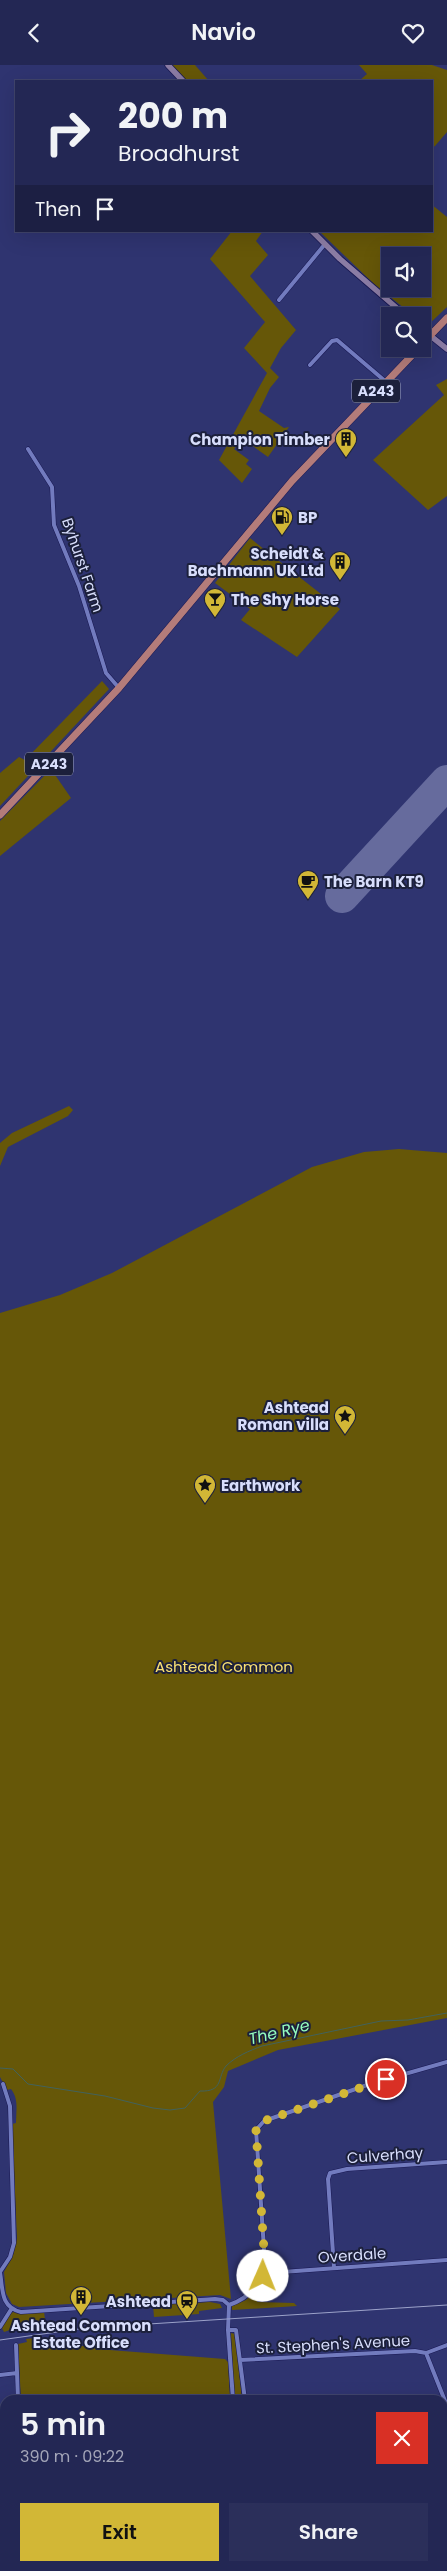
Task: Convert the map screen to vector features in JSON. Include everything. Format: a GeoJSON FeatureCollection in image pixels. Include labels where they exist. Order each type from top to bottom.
{"type":"FeatureCollection","features":[{"type":"Feature","properties":{"kind":"highway"},"geometry":{"type":"LineString","coordinates":[[431,336],[447,318]]}},
{"type":"Feature","properties":{"kind":"highway","name":"A243"},"geometry":{"type":"LineString","coordinates":[[0,815],[119,688],[292,481],[410,357]]}},
{"type":"Feature","properties":{"kind":"main road"},"geometry":{"type":"LineString","coordinates":[[168,65],[182,80]]}},
{"type":"Feature","properties":{"kind":"main road"},"geometry":{"type":"LineString","coordinates":[[313,232],[369,286],[395,307]]}},
{"type":"Feature","properties":{"kind":"main road"},"geometry":{"type":"LineString","coordinates":[[431,336],[447,349]]}},
{"type":"Feature","properties":{"kind":"street"},"geometry":{"type":"LineString","coordinates":[[279,300],[325,244]]}},
{"type":"Feature","properties":{"kind":"street"},"geometry":{"type":"LineString","coordinates":[[310,365],[332,341],[337,340],[385,381]]}},
{"type":"Feature","properties":{"kind":"street","name":"Byhurst Farm"},"geometry":{"type":"LineString","coordinates":[[28,449],[52,487],[54,525],[79,586],[106,673],[119,688]]}},
{"type":"Feature","properties":{"kind":"street"},"geometry":{"type":"LineString","coordinates":[[229,2305],[248,2296],[261,2280],[265,2265],[257,2158],[256,2130],[258,2126],[264,2121],[370,2083],[447,2062]]}},
{"type":"Feature","properties":{"kind":"street"},"geometry":{"type":"LineString","coordinates":[[3,2083],[10,2106],[14,2243],[10,2257],[0,2272],[2,2293],[5,2301],[12,2308],[25,2312],[215,2299],[223,2300],[229,2305]]}},
{"type":"Feature","properties":{"kind":"street","name":"Culverhay"},"geometry":{"type":"LineString","coordinates":[[334,2268],[328,2179],[330,2173],[347,2169],[447,2162]]}},
{"type":"Feature","properties":{"kind":"street","name":"Overdale"},"geometry":{"type":"LineString","coordinates":[[261,2280],[276,2273],[447,2260]]}},
{"type":"Feature","properties":{"kind":"street"},"geometry":{"type":"LineString","coordinates":[[265,2265],[276,2273]]}},
{"type":"Feature","properties":{"kind":"street"},"geometry":{"type":"LineString","coordinates":[[229,2305],[228,2330],[233,2395]]}},
{"type":"Feature","properties":{"kind":"street"},"geometry":{"type":"LineString","coordinates":[[0,2327],[12,2308]]}},
{"type":"Feature","properties":{"kind":"street"},"geometry":{"type":"LineString","coordinates":[[228,2330],[236,2329],[244,2395]]}},
{"type":"Feature","properties":{"kind":"street"},"geometry":{"type":"LineString","coordinates":[[16,2345],[18,2395]]}},
{"type":"Feature","properties":{"kind":"street","name":"St. Stephen's Avenue"},"geometry":{"type":"LineString","coordinates":[[240,2360],[415,2351],[426,2353],[447,2345]]}},
{"type":"Feature","properties":{"kind":"street","name":"St. Stephen's Avenue"},"geometry":{"type":"LineString","coordinates":[[426,2353],[442,2395]]}},
{"type":"Feature","properties":{"kind":"street"},"geometry":{"type":"LineString","coordinates":[[0,2375],[17,2373]]}},
{"type":"Feature","properties":{"kind":"green space"},"geometry":{"type":"Polygon","coordinates":[[[171,65],[195,65],[208,80],[184,80],[171,65]]]}},
{"type":"Feature","properties":{"kind":"green space"},"geometry":{"type":"Polygon","coordinates":[[[359,65],[432,65],[447,70],[447,132],[435,146],[433,147],[433,80],[360,80],[367,74],[359,65]]]}},
{"type":"Feature","properties":{"kind":"green space"},"geometry":{"type":"Polygon","coordinates":[[[433,206],[447,217],[447,307],[431,322],[431,307],[403,307],[390,297],[431,297],[431,247],[381,247],[381,290],[320,232],[433,232],[433,206]]]}},
{"type":"Feature","properties":{"kind":"green space"},"geometry":{"type":"Polygon","coordinates":[[[231,232],[262,232],[256,241],[268,255],[250,276],[296,330],[281,348],[270,368],[279,377],[270,388],[259,411],[284,428],[289,427],[268,457],[243,439],[234,449],[249,460],[246,464],[252,469],[242,483],[219,460],[267,373],[244,348],[265,322],[210,259],[231,232]]]}},
{"type":"Feature","properties":{"kind":"green space"},"geometry":{"type":"Polygon","coordinates":[[[447,379],[447,496],[428,510],[373,460],[444,395],[436,385],[447,379]]]}},
{"type":"Feature","properties":{"kind":"green space"},"geometry":{"type":"Polygon","coordinates":[[[250,538],[340,609],[297,657],[241,620],[250,609],[215,583],[250,538]]]}},
{"type":"Feature","properties":{"kind":"green space"},"geometry":{"type":"Polygon","coordinates":[[[102,681],[109,689],[0,806],[0,773],[19,757],[25,760],[102,681]]]}},
{"type":"Feature","properties":{"kind":"green space"},"geometry":{"type":"Polygon","coordinates":[[[51,769],[71,798],[0,856],[0,821],[51,769]]]}},
{"type":"Feature","properties":{"kind":"green space"},"geometry":{"type":"Polygon","coordinates":[[[69,1106],[73,1110],[68,1116],[8,1147],[0,1166],[0,1143],[12,1133],[69,1106]]]}},
{"type":"Feature","properties":{"kind":"green space","name":"Ashtead Common"},"geometry":{"type":"Polygon","coordinates":[[[399,1149],[447,1153],[447,2018],[278,2050],[228,2071],[224,2087],[213,2102],[231,2299],[220,2295],[19,2307],[12,2304],[6,2293],[4,2272],[13,2255],[17,2238],[12,2124],[16,2123],[16,2105],[14,2093],[11,2089],[7,2090],[0,2077],[0,1313],[60,1295],[112,1273],[312,1167],[364,1152],[399,1149]]]}},
{"type":"Feature","properties":{"kind":"green space"},"geometry":{"type":"Polygon","coordinates":[[[258,2289],[260,2292],[257,2302],[294,2303],[297,2306],[232,2310],[232,2306],[246,2300],[258,2289]]]}},
{"type":"Feature","properties":{"kind":"green space"},"geometry":{"type":"Polygon","coordinates":[[[210,2302],[220,2304],[222,2308],[199,2311],[199,2314],[154,2317],[153,2305],[210,2302]]]}},
{"type":"Feature","properties":{"kind":"green space"},"geometry":{"type":"Polygon","coordinates":[[[16,2311],[44,2312],[46,2326],[26,2329],[25,2325],[4,2332],[2,2328],[11,2313],[16,2311]]]}},
{"type":"Feature","properties":{"kind":"green space"},"geometry":{"type":"Polygon","coordinates":[[[231,2333],[235,2334],[241,2395],[234,2395],[231,2333]]]}},
{"type":"Feature","properties":{"kind":"green space"},"geometry":{"type":"Polygon","coordinates":[[[34,2338],[35,2344],[93,2345],[97,2349],[225,2359],[228,2362],[230,2395],[21,2395],[18,2344],[27,2342],[26,2339],[34,2338]]]}},
{"type":"Feature","properties":{"kind":"waterway","name":"The Rye"},"geometry":{"type":"LineString","coordinates":[[0,2068],[13,2069],[28,2084],[105,2096],[153,2108],[170,2110],[185,2108],[200,2091],[213,2089],[219,2083],[223,2070],[230,2062],[262,2046],[381,2021],[408,2020],[447,2013]]}},
{"type":"Feature","properties":{"kind":"runway"},"geometry":{"type":"LineString","coordinates":[[342,896],[447,782]]}},
{"type":"Feature","properties":{"kind":"railway"},"geometry":{"type":"LineString","coordinates":[[0,2340],[86,2328],[447,2305]]}},
{"type":"Feature","properties":{"kind":"place","name":"Champion Timber"},"geometry":{"type":"Point","coordinates":[346,458]}},
{"type":"Feature","properties":{"kind":"place","name":"BP"},"geometry":{"type":"Point","coordinates":[282,536]}},
{"type":"Feature","properties":{"kind":"place","name":"Scheidt & Bachmann UK Ltd"},"geometry":{"type":"Point","coordinates":[340,581]}},
{"type":"Feature","properties":{"kind":"place","name":"The Shy Horse"},"geometry":{"type":"Point","coordinates":[215,618]}},
{"type":"Feature","properties":{"kind":"place","name":"The Barn KT9"},"geometry":{"type":"Point","coordinates":[308,900]}},
{"type":"Feature","properties":{"kind":"place","name":"Ashtead Roman villa"},"geometry":{"type":"Point","coordinates":[345,1435]}},
{"type":"Feature","properties":{"kind":"place","name":"Earthwork"},"geometry":{"type":"Point","coordinates":[205,1504]}},
{"type":"Feature","properties":{"kind":"place","name":"Ashtead Common Estate Office"},"geometry":{"type":"Point","coordinates":[81,2316]}},
{"type":"Feature","properties":{"kind":"place","name":"Ashtead"},"geometry":{"type":"Point","coordinates":[187,2320]}},
{"type":"Feature","properties":{"kind":"route"},"geometry":{"type":"LineString","coordinates":[[263,2276],[265,2265],[257,2158],[256,2130],[258,2126],[264,2121],[386,2079]]}}]}
